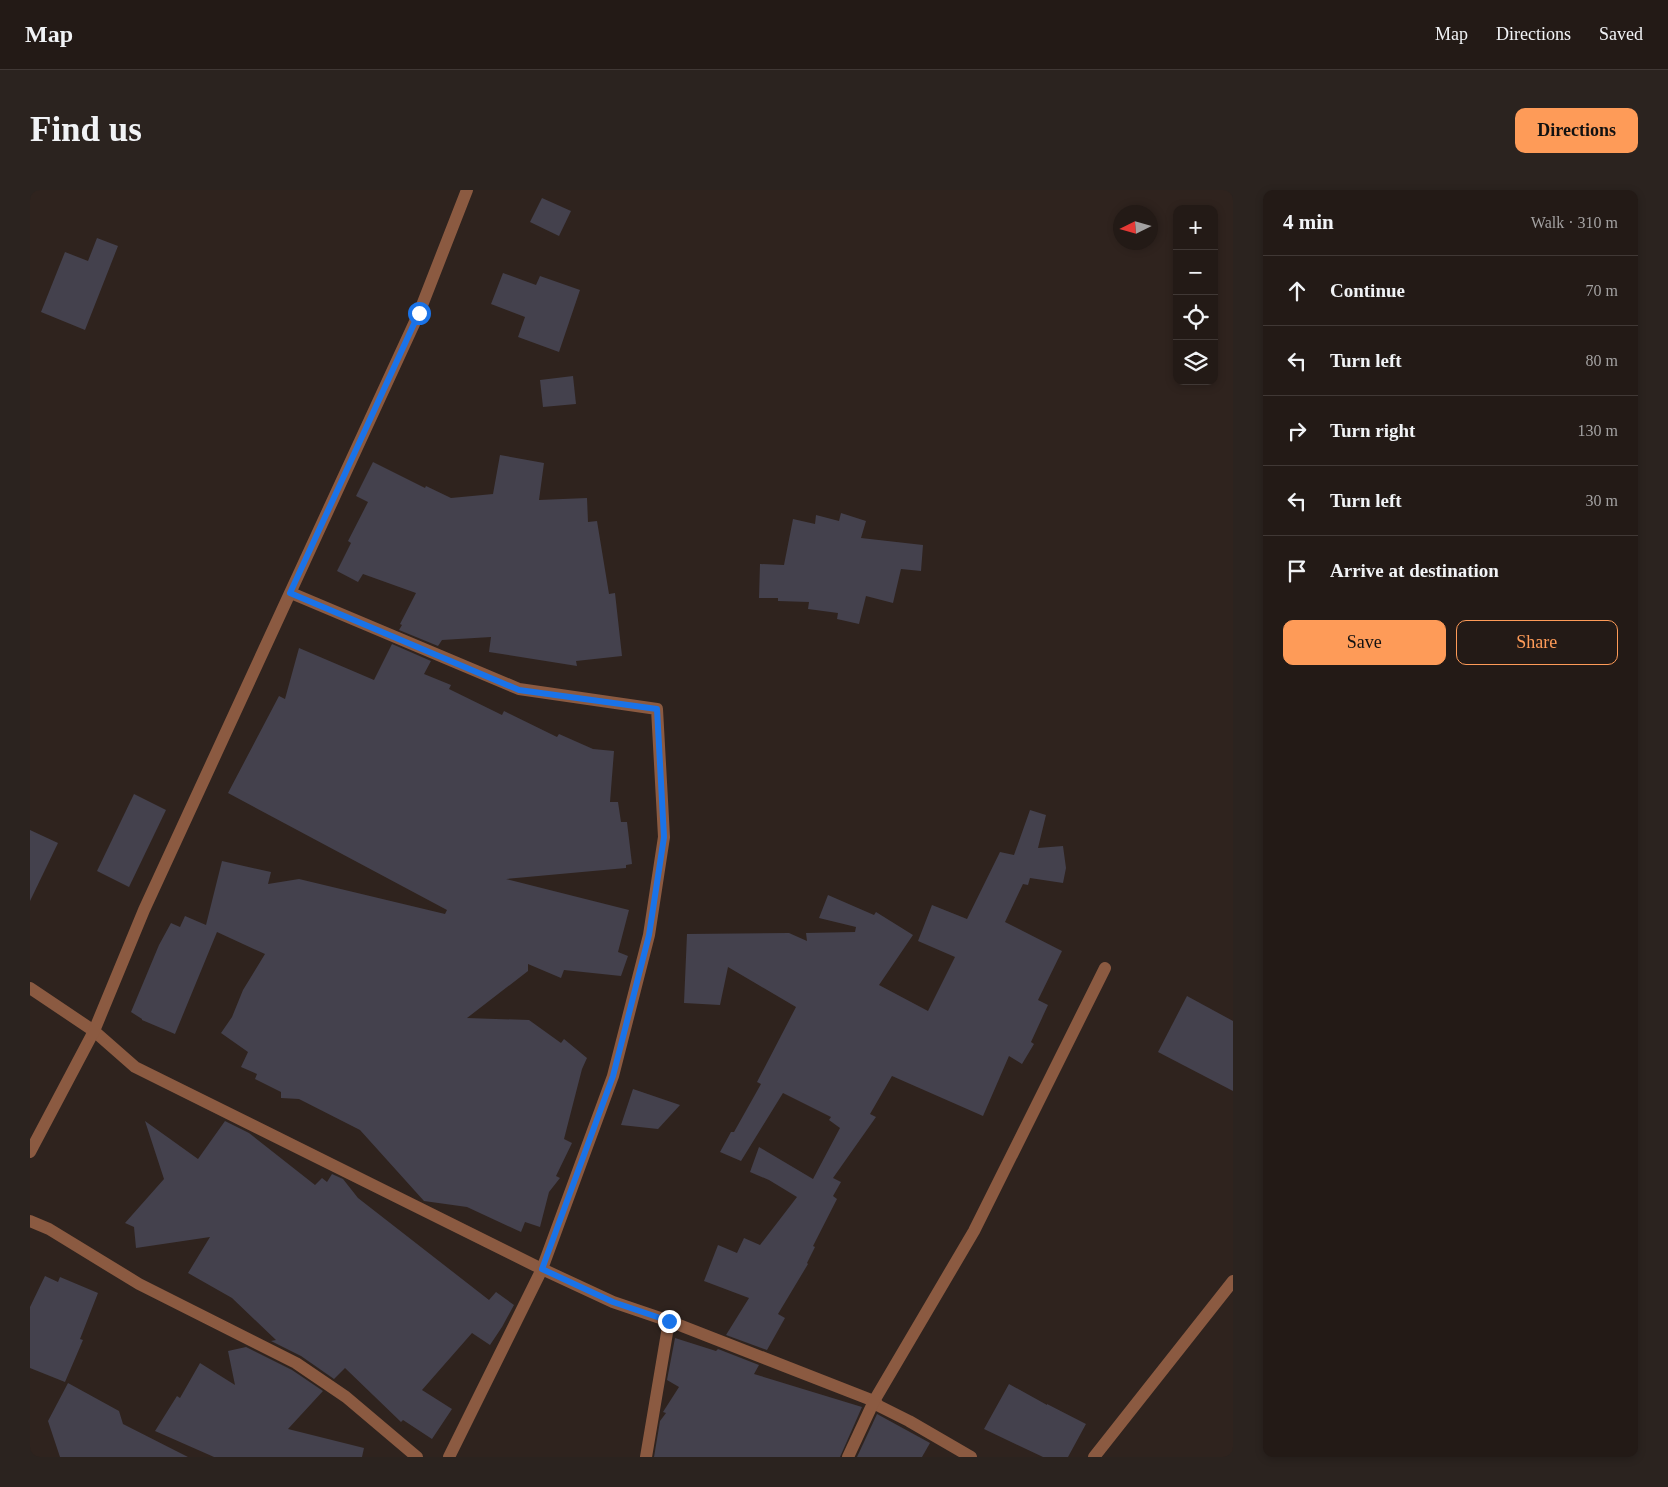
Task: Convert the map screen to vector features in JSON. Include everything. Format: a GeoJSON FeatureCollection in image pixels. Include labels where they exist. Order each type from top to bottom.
{"type":"FeatureCollection","features":[{"type":"Feature","properties":{"kind":"street"},"geometry":{"type":"LineString","coordinates":[[30,1152],[94,1031],[144,910],[419,313],[468,190]]}},
{"type":"Feature","properties":{"kind":"street"},"geometry":{"type":"LineString","coordinates":[[290,593],[519,690],[657,709],[664,837],[649,935],[613,1076],[542,1269],[449,1457]]}},
{"type":"Feature","properties":{"kind":"street"},"geometry":{"type":"LineString","coordinates":[[848,1457],[874,1401],[974,1231],[1105,968]]}},
{"type":"Feature","properties":{"kind":"street"},"geometry":{"type":"LineString","coordinates":[[30,988],[94,1031],[135,1066],[542,1269],[613,1302],[669,1321],[874,1401],[879,1406],[909,1420],[971,1457]]}},
{"type":"Feature","properties":{"kind":"street"},"geometry":{"type":"LineString","coordinates":[[30,1221],[49,1229],[139,1284],[296,1363],[346,1397],[417,1457]]}},
{"type":"Feature","properties":{"kind":"street"},"geometry":{"type":"LineString","coordinates":[[1094,1457],[1233,1281]]}},
{"type":"Feature","properties":{"kind":"street"},"geometry":{"type":"LineString","coordinates":[[646,1457],[669,1321]]}},
{"type":"Feature","properties":{"kind":"building"},"geometry":{"type":"Polygon","coordinates":[[[542,198],[571,211],[559,236],[530,222],[542,198]]]}},
{"type":"Feature","properties":{"kind":"building"},"geometry":{"type":"Polygon","coordinates":[[[97,238],[118,246],[85,330],[41,312],[65,252],[88,261],[97,238]]]}},
{"type":"Feature","properties":{"kind":"building"},"geometry":{"type":"Polygon","coordinates":[[[503,273],[536,285],[540,276],[580,290],[559,352],[518,337],[525,317],[491,304],[503,273]]]}},
{"type":"Feature","properties":{"kind":"building"},"geometry":{"type":"Polygon","coordinates":[[[573,376],[576,404],[543,407],[540,380],[573,376]]]}},
{"type":"Feature","properties":{"kind":"building"},"geometry":{"type":"Polygon","coordinates":[[[500,455],[544,463],[539,500],[587,498],[588,522],[597,521],[609,594],[615,593],[622,656],[576,661],[577,666],[489,652],[491,637],[442,640],[438,646],[399,630],[402,625],[400,624],[416,593],[363,574],[358,582],[337,571],[351,543],[348,541],[368,502],[356,496],[373,462],[425,488],[426,486],[451,498],[493,494],[500,455]]]}},
{"type":"Feature","properties":{"kind":"building"},"geometry":{"type":"Polygon","coordinates":[[[841,513],[866,521],[861,538],[923,545],[921,571],[901,569],[893,603],[866,596],[859,624],[837,619],[838,613],[808,609],[809,602],[778,601],[778,598],[759,598],[760,564],[784,565],[793,519],[815,524],[816,515],[839,521],[841,513]]]}},
{"type":"Feature","properties":{"kind":"building"},"geometry":{"type":"Polygon","coordinates":[[[392,644],[431,661],[424,674],[451,685],[449,689],[502,715],[504,711],[557,737],[559,734],[593,749],[614,751],[610,802],[618,802],[621,822],[627,822],[632,864],[626,865],[626,868],[506,879],[629,910],[618,952],[628,956],[621,976],[564,970],[561,978],[528,964],[528,971],[467,1018],[529,1020],[561,1043],[564,1039],[587,1058],[582,1069],[564,1139],[572,1143],[556,1176],[560,1178],[549,1192],[540,1227],[525,1222],[521,1232],[467,1207],[424,1201],[360,1130],[299,1099],[281,1098],[281,1092],[255,1079],[257,1074],[241,1067],[248,1052],[221,1033],[232,1017],[243,990],[265,954],[217,932],[175,1034],[142,1020],[131,1012],[159,945],[171,923],[180,927],[185,916],[206,925],[222,861],[271,872],[268,884],[299,879],[445,914],[447,910],[228,793],[279,696],[285,699],[299,648],[374,680],[392,644]]]}},
{"type":"Feature","properties":{"kind":"building"},"geometry":{"type":"Polygon","coordinates":[[[134,794],[166,810],[129,887],[97,871],[134,794]]]}},
{"type":"Feature","properties":{"kind":"building"},"geometry":{"type":"Polygon","coordinates":[[[1030,810],[1046,815],[1038,848],[1063,846],[1066,868],[1063,883],[1030,878],[1028,885],[1023,884],[1005,922],[1062,951],[1038,1000],[1048,1005],[1031,1042],[1034,1044],[1022,1064],[1009,1056],[983,1116],[892,1076],[870,1114],[876,1117],[833,1178],[841,1182],[833,1196],[837,1199],[813,1246],[815,1247],[808,1264],[778,1314],[785,1318],[767,1350],[726,1335],[749,1298],[704,1281],[718,1245],[737,1253],[744,1238],[760,1245],[797,1197],[769,1180],[750,1172],[759,1147],[813,1179],[840,1128],[829,1120],[831,1117],[783,1093],[741,1161],[720,1152],[731,1132],[734,1132],[761,1084],[757,1082],[796,1007],[728,967],[720,1005],[684,1003],[687,934],[789,933],[807,941],[806,933],[855,932],[856,927],[819,918],[828,895],[874,915],[876,912],[913,935],[879,985],[928,1011],[955,957],[918,941],[932,905],[967,919],[1000,852],[1014,855],[1030,810]]]}},
{"type":"Feature","properties":{"kind":"building"},"geometry":{"type":"Polygon","coordinates":[[[30,830],[58,843],[30,901],[30,830]]]}},
{"type":"Feature","properties":{"kind":"building"},"geometry":{"type":"Polygon","coordinates":[[[1187,996],[1233,1021],[1233,1091],[1158,1052],[1187,996]]]}},
{"type":"Feature","properties":{"kind":"building"},"geometry":{"type":"Polygon","coordinates":[[[633,1089],[680,1105],[658,1129],[621,1125],[633,1089]]]}},
{"type":"Feature","properties":{"kind":"building"},"geometry":{"type":"Polygon","coordinates":[[[145,1121],[198,1159],[225,1121],[249,1133],[315,1185],[322,1178],[327,1182],[332,1174],[343,1179],[358,1198],[489,1300],[496,1292],[514,1305],[490,1345],[472,1333],[422,1390],[452,1409],[432,1439],[403,1420],[401,1422],[345,1368],[334,1379],[301,1356],[271,1341],[276,1340],[232,1298],[188,1273],[210,1237],[136,1248],[134,1227],[125,1223],[164,1179],[145,1121]]]}},
{"type":"Feature","properties":{"kind":"building"},"geometry":{"type":"Polygon","coordinates":[[[45,1276],[58,1282],[60,1277],[98,1293],[80,1339],[83,1340],[65,1382],[30,1368],[30,1307],[45,1276]]]}},
{"type":"Feature","properties":{"kind":"building"},"geometry":{"type":"Polygon","coordinates":[[[675,1338],[716,1351],[718,1349],[759,1365],[754,1374],[862,1407],[840,1457],[654,1457],[660,1421],[666,1413],[663,1412],[679,1387],[667,1380],[675,1338]]]}},
{"type":"Feature","properties":{"kind":"building"},"geometry":{"type":"Polygon","coordinates":[[[246,1347],[292,1370],[323,1391],[288,1429],[364,1448],[362,1457],[214,1457],[155,1431],[177,1396],[180,1398],[200,1363],[235,1385],[228,1351],[246,1347]]]}},
{"type":"Feature","properties":{"kind":"building"},"geometry":{"type":"Polygon","coordinates":[[[68,1383],[119,1411],[123,1424],[188,1457],[60,1457],[48,1421],[68,1383]]]}},
{"type":"Feature","properties":{"kind":"building"},"geometry":{"type":"Polygon","coordinates":[[[1009,1384],[1086,1424],[1068,1457],[1043,1457],[984,1429],[1009,1384]]]}},
{"type":"Feature","properties":{"kind":"building"},"geometry":{"type":"Polygon","coordinates":[[[877,1414],[930,1443],[922,1457],[857,1457],[877,1414]]]}},
{"type":"Feature","properties":{"kind":"route"},"geometry":{"type":"LineString","coordinates":[[419,313],[290,593],[519,690],[657,709],[664,837],[649,935],[613,1076],[542,1269],[613,1302],[669,1321]]}}]}
